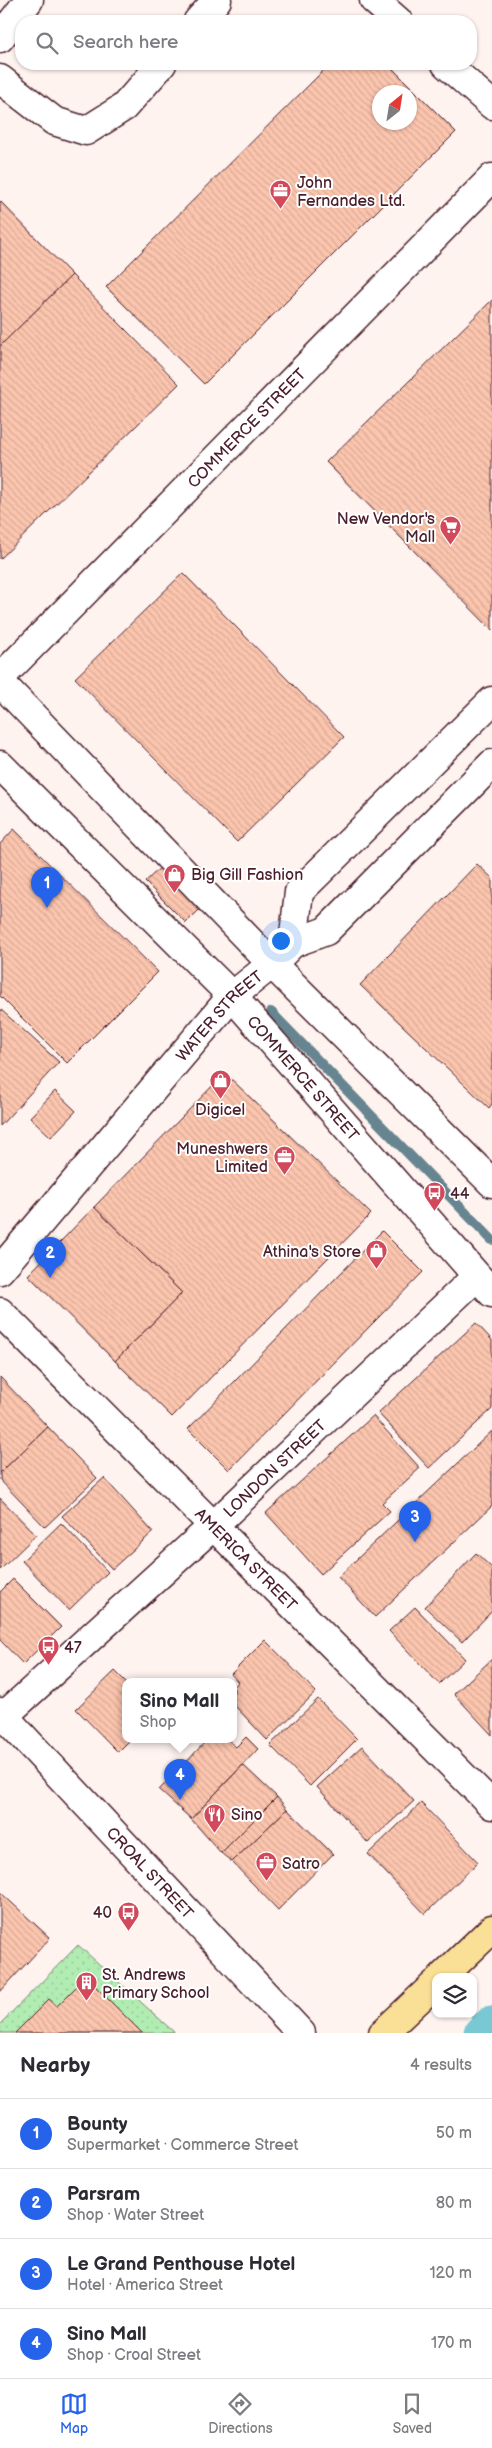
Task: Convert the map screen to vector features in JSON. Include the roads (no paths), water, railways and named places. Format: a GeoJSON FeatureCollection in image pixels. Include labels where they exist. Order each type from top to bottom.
{"type":"FeatureCollection","features":[{"type":"Feature","properties":{"kind":"main road"},"geometry":{"type":"LineString","coordinates":[[446,1973],[492,1929]]}},
{"type":"Feature","properties":{"kind":"main road"},"geometry":{"type":"LineString","coordinates":[[383,2033],[432,1987]]}},
{"type":"Feature","properties":{"kind":"street"},"geometry":{"type":"LineString","coordinates":[[18,15],[29,0]]}},
{"type":"Feature","properties":{"kind":"street"},"geometry":{"type":"LineString","coordinates":[[203,15],[216,0]]}},
{"type":"Feature","properties":{"kind":"street"},"geometry":{"type":"LineString","coordinates":[[374,0],[391,15]]}},
{"type":"Feature","properties":{"kind":"street"},"geometry":{"type":"LineString","coordinates":[[0,38],[15,18]]}},
{"type":"Feature","properties":{"kind":"street"},"geometry":{"type":"LineString","coordinates":[[0,79],[54,120],[86,131],[124,107],[157,70]]}},
{"type":"Feature","properties":{"kind":"street"},"geometry":{"type":"LineString","coordinates":[[453,70],[492,105]]}},
{"type":"Feature","properties":{"kind":"street","name":"COMMERCE STREET"},"geometry":{"type":"LineString","coordinates":[[0,678],[492,178]]}},
{"type":"Feature","properties":{"kind":"street"},"geometry":{"type":"LineString","coordinates":[[0,682],[272,964],[492,1183]]}},
{"type":"Feature","properties":{"kind":"street"},"geometry":{"type":"LineString","coordinates":[[492,702],[299,892],[293,943],[326,931],[492,764]]}},
{"type":"Feature","properties":{"kind":"street"},"geometry":{"type":"LineString","coordinates":[[444,750],[472,784]]}},
{"type":"Feature","properties":{"kind":"street","name":"COMMERCE STREET"},"geometry":{"type":"LineString","coordinates":[[0,765],[232,996],[484,1285]]}},
{"type":"Feature","properties":{"kind":"street","name":"WATER STREET"},"geometry":{"type":"LineString","coordinates":[[0,1270],[232,996],[272,964],[293,943]]}},
{"type":"Feature","properties":{"kind":"street","name":"LONDON STREET"},"geometry":{"type":"LineString","coordinates":[[1,1714],[484,1285]]}},
{"type":"Feature","properties":{"kind":"street","name":"AMERICA STREET"},"geometry":{"type":"LineString","coordinates":[[0,1312],[492,1806]]}},
{"type":"Feature","properties":{"kind":"street","name":"CROAL STREET"},"geometry":{"type":"LineString","coordinates":[[1,1714],[301,2033]]}},
{"type":"Feature","properties":{"kind":"waterway"},"geometry":{"type":"LineString","coordinates":[[271,1012],[492,1240]]}},
{"type":"Feature","properties":{"kind":"waterway"},"geometry":{"type":"LineString","coordinates":[[481,2033],[492,2023]]}},
{"type":"Feature","properties":{"kind":"place","name":"John Fernandes Ltd."},"geometry":{"type":"Point","coordinates":[281,210]}},
{"type":"Feature","properties":{"kind":"place","name":"New Vendor's Mall"},"geometry":{"type":"Point","coordinates":[451,546]}},
{"type":"Feature","properties":{"kind":"place","name":"Big Gill Fashion"},"geometry":{"type":"Point","coordinates":[175,893]}},
{"type":"Feature","properties":{"kind":"place","name":"Bounty"},"geometry":{"type":"Point","coordinates":[47,908]}},
{"type":"Feature","properties":{"kind":"place","name":"Digicel"},"geometry":{"type":"Point","coordinates":[220,1099]}},
{"type":"Feature","properties":{"kind":"place","name":"Muneshwers Limited"},"geometry":{"type":"Point","coordinates":[284,1176]}},
{"type":"Feature","properties":{"kind":"place","name":"44"},"geometry":{"type":"Point","coordinates":[434,1212]}},
{"type":"Feature","properties":{"kind":"place","name":"Athina's Store"},"geometry":{"type":"Point","coordinates":[377,1270]}},
{"type":"Feature","properties":{"kind":"place","name":"Parsram"},"geometry":{"type":"Point","coordinates":[50,1278]}},
{"type":"Feature","properties":{"kind":"place","name":"Le Grand Penthouse Hotel"},"geometry":{"type":"Point","coordinates":[415,1542]}},
{"type":"Feature","properties":{"kind":"place","name":"47"},"geometry":{"type":"Point","coordinates":[48,1666]}},
{"type":"Feature","properties":{"kind":"place","name":"Sino Mall"},"geometry":{"type":"Point","coordinates":[180,1800]}},
{"type":"Feature","properties":{"kind":"place","name":"Sino"},"geometry":{"type":"Point","coordinates":[215,1833]}},
{"type":"Feature","properties":{"kind":"place","name":"Satro"},"geometry":{"type":"Point","coordinates":[266,1882]}},
{"type":"Feature","properties":{"kind":"place","name":"40"},"geometry":{"type":"Point","coordinates":[128,1931]}},
{"type":"Feature","properties":{"kind":"place","name":"St. Andrews Primary School"},"geometry":{"type":"Point","coordinates":[86,2002]}}]}
